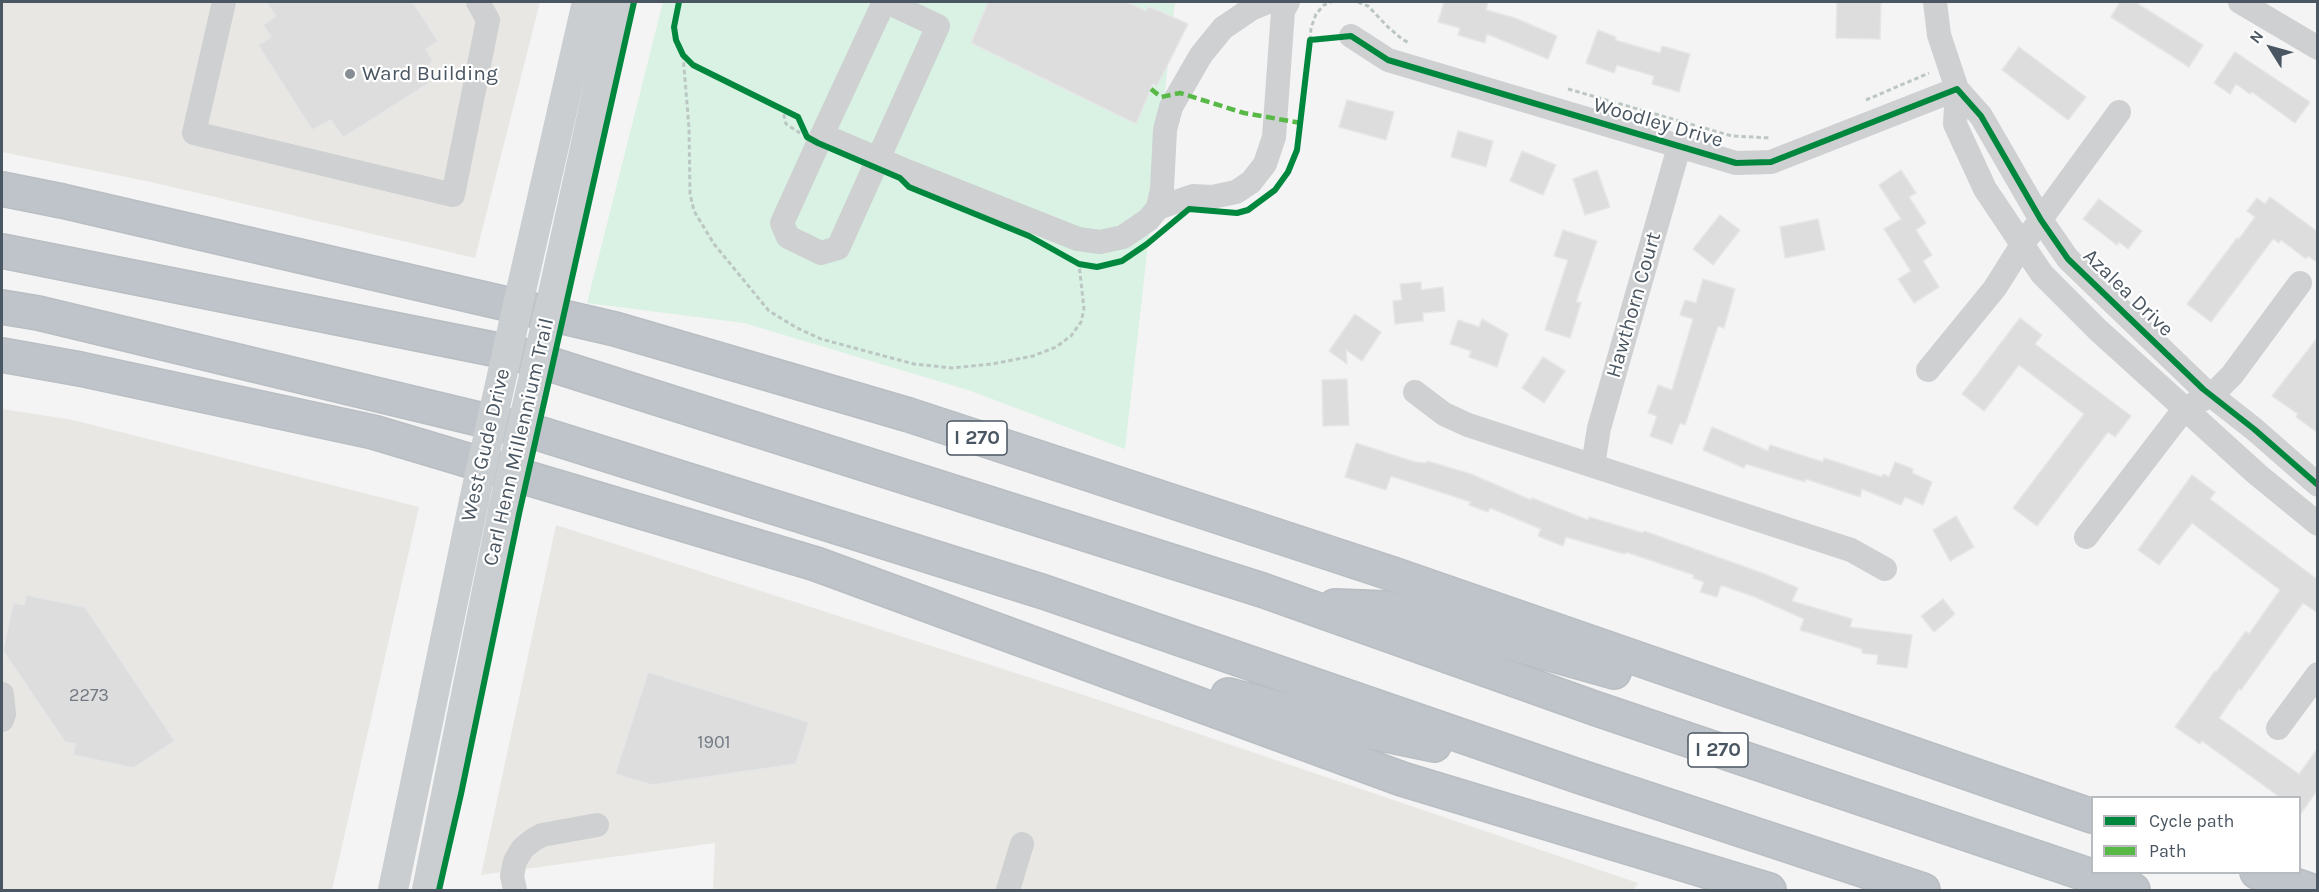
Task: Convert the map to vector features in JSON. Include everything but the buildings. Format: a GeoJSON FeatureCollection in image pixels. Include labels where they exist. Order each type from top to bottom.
{"type":"FeatureCollection","features":[{"type":"Feature","properties":{"kind":"highway","name":"I 270"},"geometry":{"type":"LineString","coordinates":[[2,189],[615,329],[909,415],[1394,574],[2091,816]]}},
{"type":"Feature","properties":{"kind":"highway","name":"I 270"},"geometry":{"type":"LineString","coordinates":[[2,251],[518,354],[1251,587],[1597,709],[2133,891]]}},
{"type":"Feature","properties":{"kind":"highway"},"geometry":{"type":"LineString","coordinates":[[2,307],[38,313],[541,434],[1044,592],[1575,775],[1923,891]]}},
{"type":"Feature","properties":{"kind":"highway"},"geometry":{"type":"LineString","coordinates":[[2,355],[373,432],[816,564],[1402,779],[1769,891]]}},
{"type":"Feature","properties":{"kind":"highway"},"geometry":{"type":"LineString","coordinates":[[1303,605],[1387,608],[1931,760]]}},
{"type":"Feature","properties":{"kind":"highway"},"geometry":{"type":"LineString","coordinates":[[1038,645],[1357,729],[1575,775]]}},
{"type":"Feature","properties":{"kind":"highway"},"geometry":{"type":"LineString","coordinates":[[2260,874],[2309,891]]}},
{"type":"Feature","properties":{"kind":"main road","name":"West Gude Drive"},"geometry":{"type":"LineString","coordinates":[[393,891],[474,501],[587,2]]}},
{"type":"Feature","properties":{"kind":"main road","name":"West Gude Drive"},"geometry":{"type":"LineString","coordinates":[[426,891],[503,510],[617,2]]}},
{"type":"Feature","properties":{"kind":"street"},"geometry":{"type":"LineString","coordinates":[[224,2],[194,134],[453,195],[488,20],[478,2]]}},
{"type":"Feature","properties":{"kind":"street"},"geometry":{"type":"LineString","coordinates":[[885,2],[938,26],[838,248],[821,253],[788,237],[782,223],[811,133],[885,2]]}},
{"type":"Feature","properties":{"kind":"street"},"geometry":{"type":"LineString","coordinates":[[811,133],[1078,239],[1100,242],[1123,237],[1148,220],[1158,208],[1162,189],[1165,130],[1171,107],[1201,56],[1223,28],[1251,9],[1268,2]]}},
{"type":"Feature","properties":{"kind":"street"},"geometry":{"type":"LineString","coordinates":[[1158,208],[1193,196],[1203,197],[1236,192],[1251,182],[1265,164],[1274,137],[1283,11],[1288,2]]}},
{"type":"Feature","properties":{"kind":"street","name":"Azalea Drive"},"geometry":{"type":"LineString","coordinates":[[1935,2],[1939,35],[1957,88],[1955,124],[1985,189],[2042,274],[2258,475],[2318,524]]}},
{"type":"Feature","properties":{"kind":"street"},"geometry":{"type":"LineString","coordinates":[[2240,2],[2318,48]]}},
{"type":"Feature","properties":{"kind":"street","name":"Woodley Drive"},"geometry":{"type":"LineString","coordinates":[[1351,36],[1388,60],[1736,163],[1771,162],[1957,88]]}},
{"type":"Feature","properties":{"kind":"street","name":"Azalea Drive"},"geometry":{"type":"LineString","coordinates":[[1957,88],[1981,116],[2041,220],[2068,258],[2212,395],[2318,485]]}},
{"type":"Feature","properties":{"kind":"street"},"geometry":{"type":"LineString","coordinates":[[1928,370],[1995,288],[2022,245],[2119,112]]}},
{"type":"Feature","properties":{"kind":"street","name":"Hawthorn Court"},"geometry":{"type":"LineString","coordinates":[[1593,465],[1599,428],[1679,147]]}},
{"type":"Feature","properties":{"kind":"street"},"geometry":{"type":"LineString","coordinates":[[1163,159],[1181,184],[1203,197]]}},
{"type":"Feature","properties":{"kind":"street"},"geometry":{"type":"LineString","coordinates":[[2086,537],[2185,408],[2212,395],[2232,375],[2300,283]]}},
{"type":"Feature","properties":{"kind":"street"},"geometry":{"type":"LineString","coordinates":[[1415,392],[1444,414],[1468,425],[1851,550],[1885,569]]}},
{"type":"Feature","properties":{"kind":"street"},"geometry":{"type":"LineString","coordinates":[[2278,728],[2318,674]]}},
{"type":"Feature","properties":{"kind":"street"},"geometry":{"type":"LineString","coordinates":[[2,694],[4,714],[2,720]]}},
{"type":"Feature","properties":{"kind":"street"},"geometry":{"type":"LineString","coordinates":[[515,891],[512,876],[515,861],[523,848],[532,840],[542,834],[597,825]]}},
{"type":"Feature","properties":{"kind":"street"},"geometry":{"type":"LineString","coordinates":[[1008,891],[1022,844]]}},
{"type":"Feature","properties":{"kind":"path"},"geometry":{"type":"LineString","coordinates":[[1309,52],[1311,28],[1316,14],[1324,5],[1331,2]]}},
{"type":"Feature","properties":{"kind":"path"},"geometry":{"type":"LineString","coordinates":[[1358,2],[1368,6],[1402,39],[1414,45]]}},
{"type":"Feature","properties":{"kind":"path"},"geometry":{"type":"LineString","coordinates":[[1310,40],[1351,36]]}},
{"type":"Feature","properties":{"kind":"path"},"geometry":{"type":"LineString","coordinates":[[678,48],[693,65]]}},
{"type":"Feature","properties":{"kind":"path"},"geometry":{"type":"LineString","coordinates":[[683,55],[689,128],[690,194],[694,211],[714,244],[768,311],[798,328],[821,339],[914,364],[952,368],[992,364],[1033,356],[1056,347],[1071,336],[1081,322],[1084,309],[1079,264]]}},
{"type":"Feature","properties":{"kind":"path"},"geometry":{"type":"LineString","coordinates":[[1864,101],[1949,64]]}},
{"type":"Feature","properties":{"kind":"path"},"geometry":{"type":"LineString","coordinates":[[1559,87],[1732,136],[1768,138],[1776,136]]}},
{"type":"Feature","properties":{"kind":"path"},"geometry":{"type":"LineString","coordinates":[[772,102],[790,112]]}},
{"type":"Feature","properties":{"kind":"path"},"geometry":{"type":"LineString","coordinates":[[782,107],[786,124],[811,133]]}},
{"type":"Feature","properties":{"kind":"path"},"geometry":{"type":"LineString","coordinates":[[1070,259],[1088,266]]}},
{"type":"Feature","properties":{"kind":"shaded area"},"geometry":{"type":"Polygon","coordinates":[[[2,2],[540,2],[475,258],[151,182],[2,152],[2,2]]]}},
{"type":"Feature","properties":{"kind":"shaded area"},"geometry":{"type":"Polygon","coordinates":[[[2,409],[73,420],[419,507],[332,890],[2,890],[2,409]]]}},
{"type":"Feature","properties":{"kind":"shaded area"},"geometry":{"type":"Polygon","coordinates":[[[556,525],[1090,697],[1638,883],[1633,890],[713,890],[715,843],[481,875],[556,525]]]}},
{"type":"Feature","properties":{"kind":"green space"},"geometry":{"type":"Polygon","coordinates":[[[663,2],[1175,2],[1125,449],[968,390],[744,323],[587,303],[663,2]]]}},
{"type":"Feature","properties":{"kind":"marked path"},"geometry":{"type":"LineString","coordinates":[[1151,89],[1161,97],[1180,93],[1244,113],[1301,123]]}},
{"type":"Feature","properties":{"kind":"cycle path","name":"Carl Henn Millennium Trail"},"geometry":{"type":"LineString","coordinates":[[439,890],[519,514],[634,2]]}},
{"type":"Feature","properties":{"kind":"cycle path"},"geometry":{"type":"LineString","coordinates":[[679,2],[674,27],[676,40],[683,55],[693,65],[798,117],[807,137],[818,143],[900,178],[909,187],[1029,236],[1079,264],[1097,267],[1122,261],[1147,244],[1189,209],[1237,213],[1248,210],[1275,190],[1288,172],[1297,150],[1310,40],[1351,36],[1388,60],[1736,163],[1771,162],[1957,89],[1981,116],[2041,220],[2068,259],[2203,389],[2254,429],[2318,485]]}},
{"type":"Feature","properties":{"kind":"place","name":"Ward Building"},"geometry":{"type":"Point","coordinates":[350,74]}}]}
